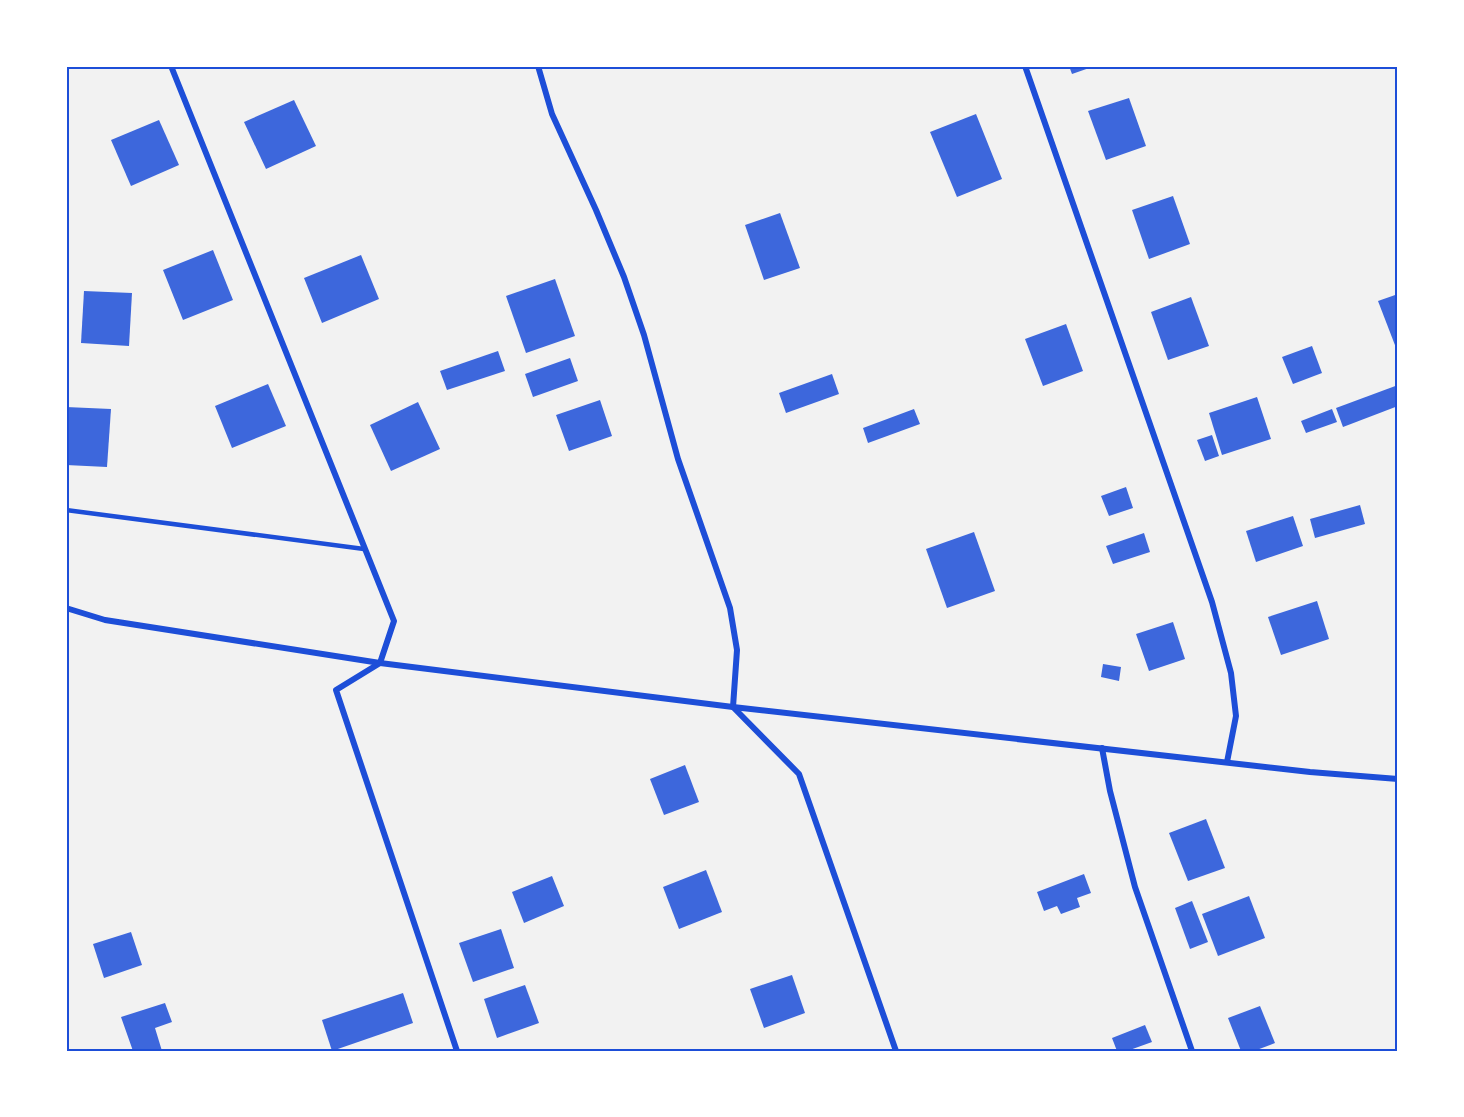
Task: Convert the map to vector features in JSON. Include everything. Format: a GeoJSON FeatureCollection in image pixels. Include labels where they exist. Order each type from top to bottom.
{"type":"FeatureCollection","features":[{"type":"Feature","properties":{"kind":"street"},"geometry":{"type":"LineString","coordinates":[[171,66],[394,621],[380,663],[336,690],[457,1051]]}},
{"type":"Feature","properties":{"kind":"street"},"geometry":{"type":"LineString","coordinates":[[538,66],[552,114],[624,278],[644,336],[678,459],[730,608],[737,650],[733,707],[799,774],[896,1051]]}},
{"type":"Feature","properties":{"kind":"street"},"geometry":{"type":"LineString","coordinates":[[1025,66],[1212,602],[1232,673],[1236,717],[1227,762]]}},
{"type":"Feature","properties":{"kind":"street"},"geometry":{"type":"LineString","coordinates":[[66,608],[105,620],[380,663],[733,707],[1310,772],[1398,779]]}},
{"type":"Feature","properties":{"kind":"street"},"geometry":{"type":"LineString","coordinates":[[1102,748],[1110,791],[1135,887],[1192,1051]]}},
{"type":"Feature","properties":{"kind":"lane"},"geometry":{"type":"LineString","coordinates":[[66,510],[364,549]]}},
{"type":"Feature","properties":{"kind":"building"},"geometry":{"type":"Polygon","coordinates":[[[1069,66],[1095,66],[1072,74],[1069,66]]]}},
{"type":"Feature","properties":{"kind":"building"},"geometry":{"type":"Polygon","coordinates":[[[1129,98],[1146,146],[1106,160],[1088,111],[1129,98]]]}},
{"type":"Feature","properties":{"kind":"building"},"geometry":{"type":"Polygon","coordinates":[[[294,100],[316,146],[266,169],[244,122],[294,100]]]}},
{"type":"Feature","properties":{"kind":"building"},"geometry":{"type":"Polygon","coordinates":[[[976,114],[1002,179],[957,197],[930,132],[976,114]]]}},
{"type":"Feature","properties":{"kind":"building"},"geometry":{"type":"Polygon","coordinates":[[[159,120],[179,165],[131,186],[111,140],[159,120]]]}},
{"type":"Feature","properties":{"kind":"building"},"geometry":{"type":"Polygon","coordinates":[[[1173,196],[1190,244],[1149,259],[1132,210],[1173,196]]]}},
{"type":"Feature","properties":{"kind":"building"},"geometry":{"type":"Polygon","coordinates":[[[780,213],[800,268],[764,280],[745,225],[780,213]]]}},
{"type":"Feature","properties":{"kind":"building"},"geometry":{"type":"Polygon","coordinates":[[[213,250],[233,300],[183,320],[163,270],[213,250]]]}},
{"type":"Feature","properties":{"kind":"building"},"geometry":{"type":"Polygon","coordinates":[[[361,255],[379,299],[322,323],[304,278],[361,255]]]}},
{"type":"Feature","properties":{"kind":"building"},"geometry":{"type":"Polygon","coordinates":[[[555,279],[575,336],[526,353],[506,296],[555,279]]]}},
{"type":"Feature","properties":{"kind":"building"},"geometry":{"type":"Polygon","coordinates":[[[84,291],[132,293],[129,346],[81,343],[84,291]]]}},
{"type":"Feature","properties":{"kind":"building"},"geometry":{"type":"Polygon","coordinates":[[[1398,294],[1398,353],[1378,301],[1398,294]]]}},
{"type":"Feature","properties":{"kind":"building"},"geometry":{"type":"Polygon","coordinates":[[[1191,297],[1209,346],[1168,360],[1151,312],[1191,297]]]}},
{"type":"Feature","properties":{"kind":"building"},"geometry":{"type":"Polygon","coordinates":[[[1066,324],[1083,371],[1043,386],[1025,339],[1066,324]]]}},
{"type":"Feature","properties":{"kind":"building"},"geometry":{"type":"Polygon","coordinates":[[[1312,346],[1322,373],[1293,384],[1282,357],[1312,346]]]}},
{"type":"Feature","properties":{"kind":"building"},"geometry":{"type":"Polygon","coordinates":[[[498,351],[505,371],[447,390],[440,371],[498,351]]]}},
{"type":"Feature","properties":{"kind":"building"},"geometry":{"type":"Polygon","coordinates":[[[570,358],[578,381],[533,397],[525,374],[570,358]]]}},
{"type":"Feature","properties":{"kind":"building"},"geometry":{"type":"Polygon","coordinates":[[[832,374],[839,394],[786,413],[779,393],[832,374]]]}},
{"type":"Feature","properties":{"kind":"building"},"geometry":{"type":"Polygon","coordinates":[[[268,384],[286,426],[232,448],[215,406],[268,384]]]}},
{"type":"Feature","properties":{"kind":"building"},"geometry":{"type":"Polygon","coordinates":[[[1398,385],[1398,406],[1343,427],[1336,408],[1398,385]]]}},
{"type":"Feature","properties":{"kind":"building"},"geometry":{"type":"Polygon","coordinates":[[[1257,397],[1271,439],[1222,455],[1209,413],[1257,397]]]}},
{"type":"Feature","properties":{"kind":"building"},"geometry":{"type":"Polygon","coordinates":[[[600,400],[612,436],[569,451],[556,415],[600,400]]]}},
{"type":"Feature","properties":{"kind":"building"},"geometry":{"type":"Polygon","coordinates":[[[418,402],[440,449],[391,471],[370,425],[418,402]]]}},
{"type":"Feature","properties":{"kind":"building"},"geometry":{"type":"Polygon","coordinates":[[[66,407],[111,409],[107,467],[66,465],[66,407]]]}},
{"type":"Feature","properties":{"kind":"building"},"geometry":{"type":"Polygon","coordinates":[[[914,409],[920,424],[868,443],[863,428],[914,409]]]}},
{"type":"Feature","properties":{"kind":"building"},"geometry":{"type":"Polygon","coordinates":[[[1332,409],[1337,422],[1306,433],[1301,421],[1332,409]]]}},
{"type":"Feature","properties":{"kind":"building"},"geometry":{"type":"Polygon","coordinates":[[[1212,435],[1219,456],[1205,461],[1197,440],[1212,435]]]}},
{"type":"Feature","properties":{"kind":"building"},"geometry":{"type":"Polygon","coordinates":[[[1126,487],[1133,508],[1109,516],[1101,496],[1126,487]]]}},
{"type":"Feature","properties":{"kind":"building"},"geometry":{"type":"Polygon","coordinates":[[[1360,505],[1365,524],[1315,538],[1310,519],[1360,505]]]}},
{"type":"Feature","properties":{"kind":"building"},"geometry":{"type":"Polygon","coordinates":[[[1293,516],[1303,546],[1256,562],[1246,531],[1293,516]]]}},
{"type":"Feature","properties":{"kind":"building"},"geometry":{"type":"Polygon","coordinates":[[[974,532],[995,591],[947,608],[926,549],[974,532]]]}},
{"type":"Feature","properties":{"kind":"building"},"geometry":{"type":"Polygon","coordinates":[[[1144,533],[1150,552],[1113,564],[1106,546],[1144,533]]]}},
{"type":"Feature","properties":{"kind":"building"},"geometry":{"type":"Polygon","coordinates":[[[1317,601],[1329,639],[1281,655],[1268,617],[1317,601]]]}},
{"type":"Feature","properties":{"kind":"building"},"geometry":{"type":"Polygon","coordinates":[[[1173,622],[1185,659],[1149,671],[1136,634],[1173,622]]]}},
{"type":"Feature","properties":{"kind":"building"},"geometry":{"type":"Polygon","coordinates":[[[1103,664],[1121,667],[1119,681],[1101,677],[1103,664]]]}},
{"type":"Feature","properties":{"kind":"building"},"geometry":{"type":"Polygon","coordinates":[[[685,765],[699,802],[664,815],[650,779],[685,765]]]}},
{"type":"Feature","properties":{"kind":"building"},"geometry":{"type":"Polygon","coordinates":[[[1206,819],[1225,868],[1188,881],[1169,833],[1206,819]]]}},
{"type":"Feature","properties":{"kind":"building"},"geometry":{"type":"Polygon","coordinates":[[[706,870],[722,912],[679,929],[663,887],[706,870]]]}},
{"type":"Feature","properties":{"kind":"building"},"geometry":{"type":"Polygon","coordinates":[[[1084,874],[1091,893],[1077,898],[1080,907],[1061,914],[1057,906],[1044,911],[1037,892],[1084,874]]]}},
{"type":"Feature","properties":{"kind":"building"},"geometry":{"type":"Polygon","coordinates":[[[552,876],[564,906],[524,923],[512,892],[552,876]]]}},
{"type":"Feature","properties":{"kind":"building"},"geometry":{"type":"Polygon","coordinates":[[[1249,896],[1265,938],[1218,956],[1202,914],[1249,896]]]}},
{"type":"Feature","properties":{"kind":"building"},"geometry":{"type":"Polygon","coordinates":[[[1192,901],[1208,942],[1190,949],[1175,908],[1192,901]]]}},
{"type":"Feature","properties":{"kind":"building"},"geometry":{"type":"Polygon","coordinates":[[[501,929],[514,968],[473,982],[459,943],[501,929]]]}},
{"type":"Feature","properties":{"kind":"building"},"geometry":{"type":"Polygon","coordinates":[[[131,932],[142,965],[104,978],[93,944],[131,932]]]}},
{"type":"Feature","properties":{"kind":"building"},"geometry":{"type":"Polygon","coordinates":[[[792,975],[805,1013],[764,1028],[750,989],[792,975]]]}},
{"type":"Feature","properties":{"kind":"building"},"geometry":{"type":"Polygon","coordinates":[[[525,985],[539,1023],[497,1038],[484,999],[525,985]]]}},
{"type":"Feature","properties":{"kind":"building"},"geometry":{"type":"Polygon","coordinates":[[[403,993],[413,1023],[332,1051],[322,1020],[403,993]]]}},
{"type":"Feature","properties":{"kind":"building"},"geometry":{"type":"Polygon","coordinates":[[[165,1003],[172,1022],[155,1028],[162,1051],[133,1051],[121,1017],[165,1003]]]}},
{"type":"Feature","properties":{"kind":"building"},"geometry":{"type":"Polygon","coordinates":[[[1260,1006],[1275,1043],[1254,1051],[1241,1051],[1228,1018],[1260,1006]]]}},
{"type":"Feature","properties":{"kind":"building"},"geometry":{"type":"Polygon","coordinates":[[[1145,1025],[1152,1042],[1127,1051],[1117,1051],[1112,1038],[1145,1025]]]}}]}
